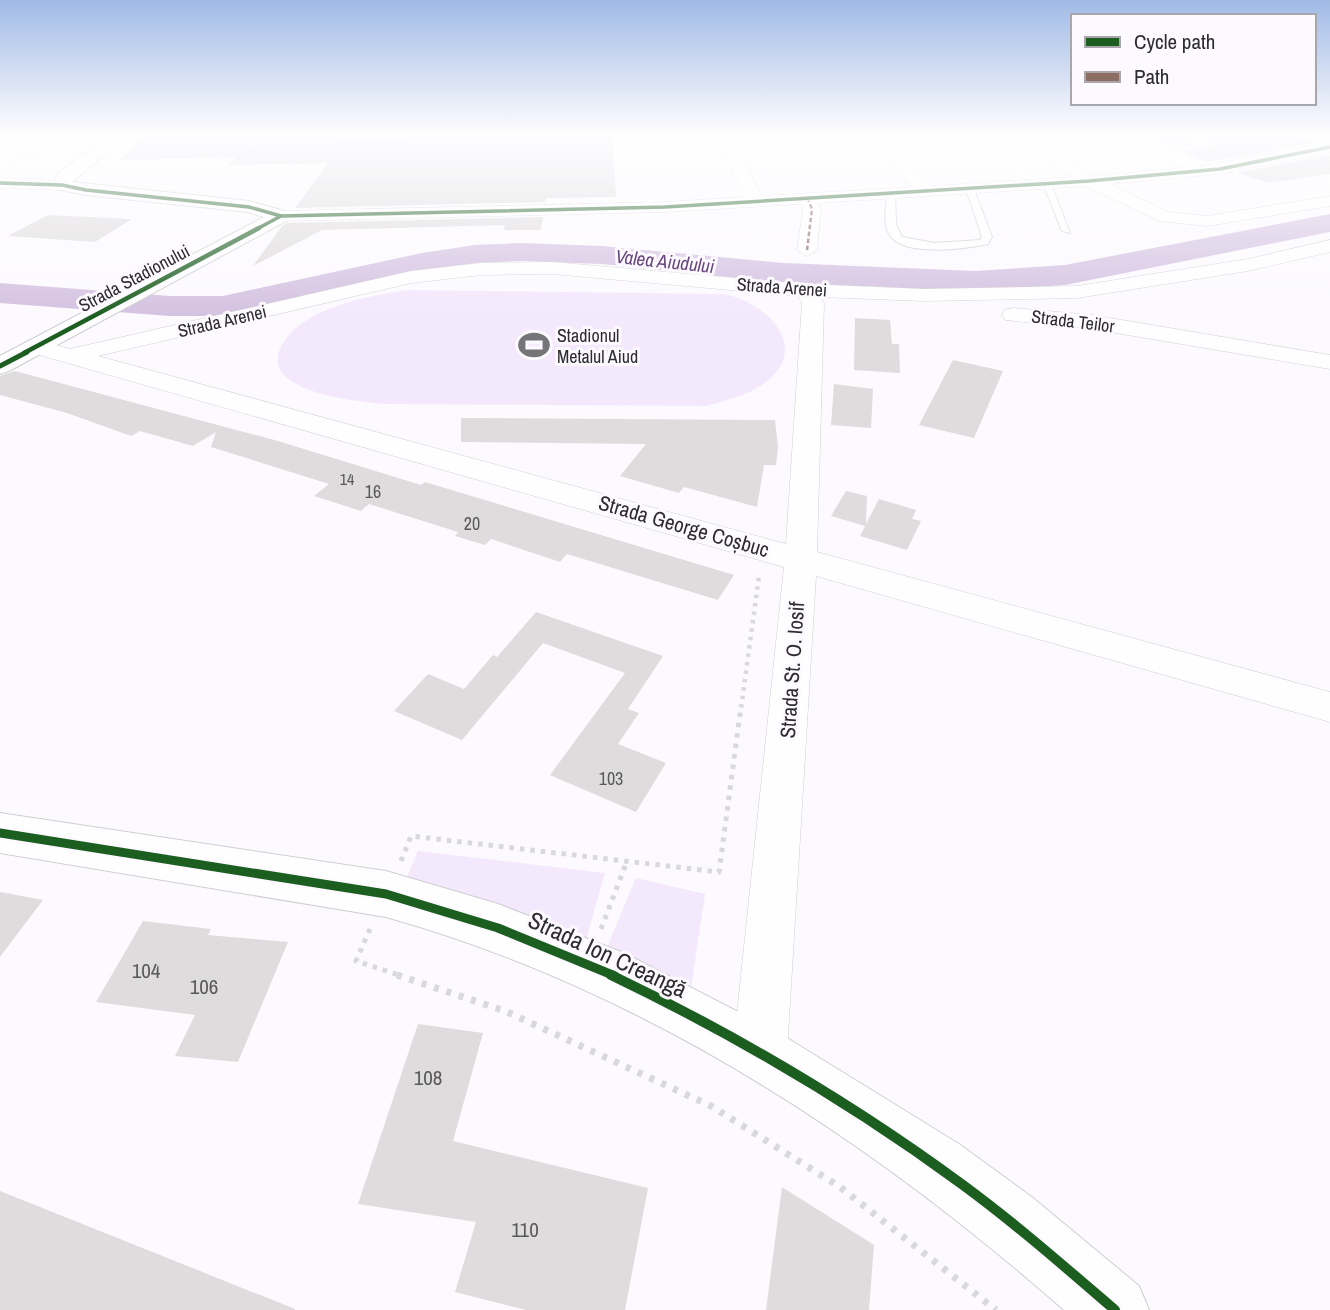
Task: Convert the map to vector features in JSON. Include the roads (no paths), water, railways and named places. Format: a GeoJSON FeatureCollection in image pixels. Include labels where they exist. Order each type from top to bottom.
{"type":"FeatureCollection","features":[{"type":"Feature","properties":{"kind":"main road"},"geometry":{"type":"LineString","coordinates":[[115,193],[264,209],[281,216]]}},
{"type":"Feature","properties":{"kind":"main road","name":"Strada Stadionului"},"geometry":{"type":"LineString","coordinates":[[70,343],[155,283],[281,216]]}},
{"type":"Feature","properties":{"kind":"main road"},"geometry":{"type":"LineString","coordinates":[[0,366],[37,346]]}},
{"type":"Feature","properties":{"kind":"main road","name":"Strada Ion Creangă"},"geometry":{"type":"LineString","coordinates":[[0,833],[386,894],[448,909],[524,935],[588,962],[652,992],[760,1052],[867,1118],[1008,1220],[1115,1310]]}},
{"type":"Feature","properties":{"kind":"street"},"geometry":{"type":"LineString","coordinates":[[752,193],[756,202]]}},
{"type":"Feature","properties":{"kind":"street"},"geometry":{"type":"LineString","coordinates":[[281,216],[592,210],[889,193]]}},
{"type":"Feature","properties":{"kind":"street"},"geometry":{"type":"LineString","coordinates":[[1115,193],[1165,217],[1188,221],[1207,221],[1330,201]]}},
{"type":"Feature","properties":{"kind":"street"},"geometry":{"type":"LineString","coordinates":[[807,250],[812,209],[808,199]]}},
{"type":"Feature","properties":{"kind":"street","name":"Strada Arenei"},"geometry":{"type":"LineString","coordinates":[[70,343],[411,277],[481,269],[552,268],[809,296],[1077,292],[1248,265],[1330,246]]}},
{"type":"Feature","properties":{"kind":"street","name":"Strada Teilor"},"geometry":{"type":"LineString","coordinates":[[809,296],[1063,318],[1330,362]]}},
{"type":"Feature","properties":{"kind":"street","name":"Strada St. O. Iosif"},"geometry":{"type":"LineString","coordinates":[[760,1052],[801,558],[809,296]]}},
{"type":"Feature","properties":{"kind":"street","name":"Strada George Coșbuc"},"geometry":{"type":"LineString","coordinates":[[37,346],[70,343],[801,558],[1330,707]]}},
{"type":"Feature","properties":{"kind":"lane"},"geometry":{"type":"LineString","coordinates":[[891,193],[893,234],[898,240],[919,246],[973,245],[984,242],[987,237],[971,193]]}},
{"type":"Feature","properties":{"kind":"lane"},"geometry":{"type":"LineString","coordinates":[[1051,193],[1067,231]]}},
{"type":"Feature","properties":{"kind":"waterway","name":"Valea Aiudului"},"geometry":{"type":"LineString","coordinates":[[0,293],[170,306],[223,306],[422,262],[475,254],[521,252],[602,255],[784,273],[975,281],[1065,275],[1330,223]]}},
{"type":"Feature","properties":{"kind":"place","name":"Stadionul Metalul Aiud"},"geometry":{"type":"Point","coordinates":[534,345]}}]}
